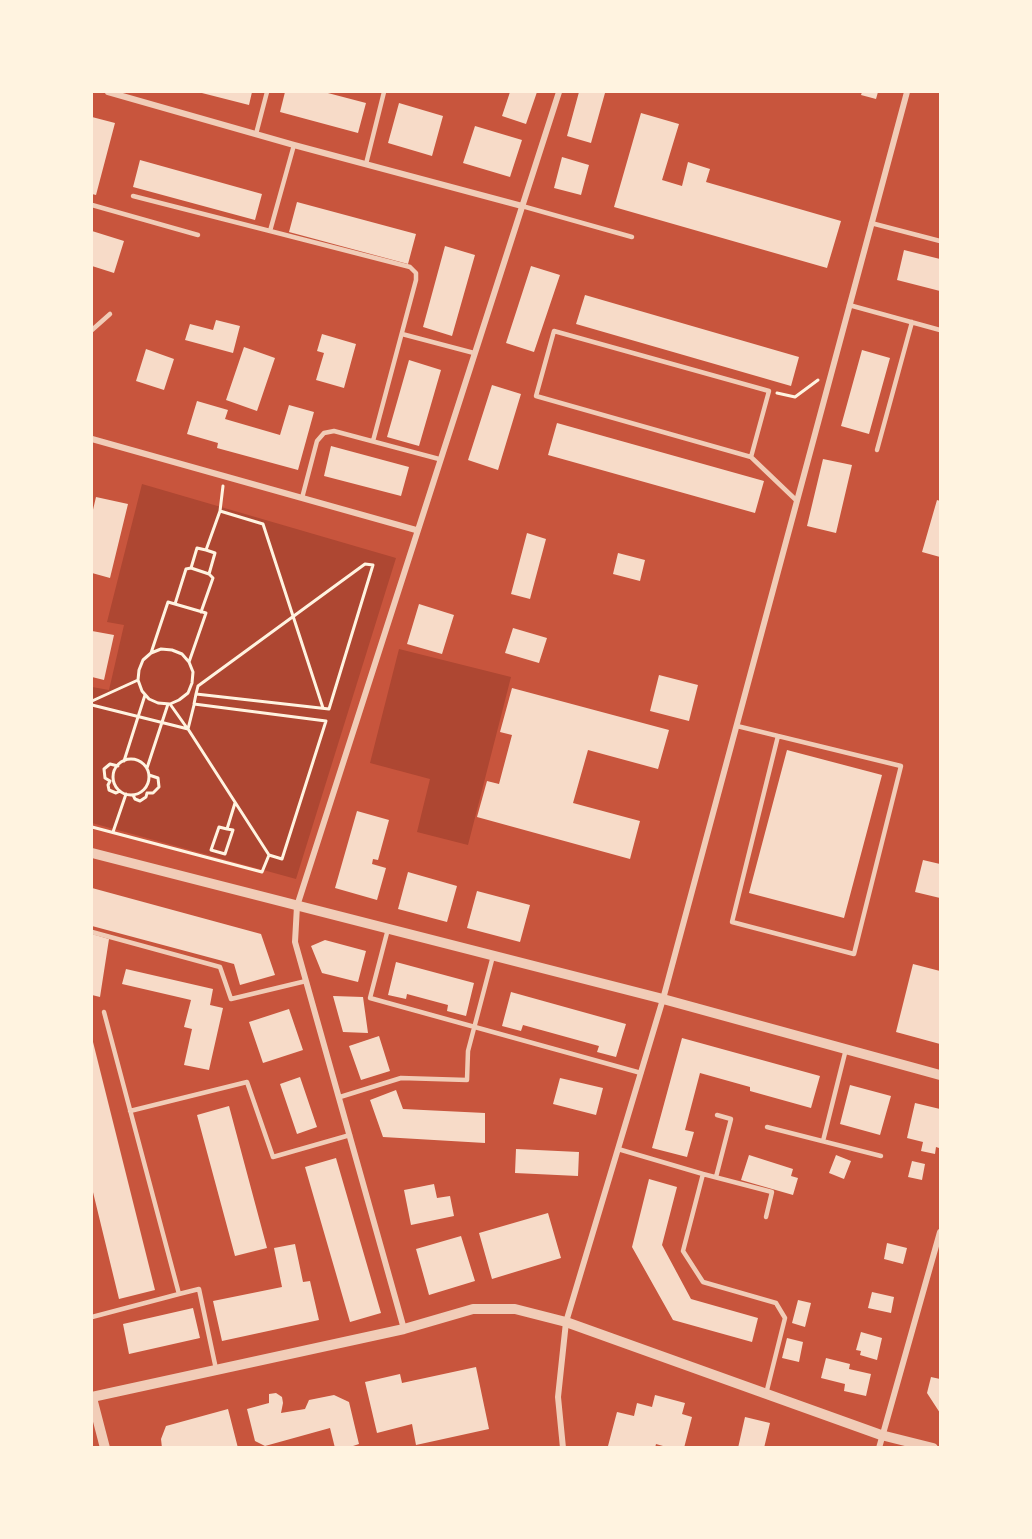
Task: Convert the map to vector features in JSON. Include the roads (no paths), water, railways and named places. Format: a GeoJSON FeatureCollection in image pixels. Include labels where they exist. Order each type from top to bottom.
{"type":"FeatureCollection","features":[{"type":"Feature","properties":{"kind":"street"},"geometry":{"type":"LineString","coordinates":[[108,92],[522,206]]}},
{"type":"Feature","properties":{"kind":"street"},"geometry":{"type":"LineString","coordinates":[[404,1329],[295,942],[297,906],[416,530],[559,92]]}},
{"type":"Feature","properties":{"kind":"street"},"geometry":{"type":"LineString","coordinates":[[563,1448],[558,1397],[566,1322],[663,999],[907,92]]}},
{"type":"Feature","properties":{"kind":"street"},"geometry":{"type":"LineString","coordinates":[[92,439],[416,530]]}},
{"type":"Feature","properties":{"kind":"street"},"geometry":{"type":"LineString","coordinates":[[92,853],[663,999],[940,1075]]}},
{"type":"Feature","properties":{"kind":"street"},"geometry":{"type":"LineString","coordinates":[[879,1448],[940,1232]]}},
{"type":"Feature","properties":{"kind":"street"},"geometry":{"type":"LineString","coordinates":[[105,1448],[92,1398],[404,1329],[473,1309],[515,1309],[566,1322],[881,1435],[933,1448]]}},
{"type":"Feature","properties":{"kind":"lane"},"geometry":{"type":"LineString","coordinates":[[256,134],[267,92]]}},
{"type":"Feature","properties":{"kind":"lane"},"geometry":{"type":"LineString","coordinates":[[366,164],[384,92]]}},
{"type":"Feature","properties":{"kind":"lane"},"geometry":{"type":"LineString","coordinates":[[270,231],[294,145]]}},
{"type":"Feature","properties":{"kind":"lane"},"geometry":{"type":"LineString","coordinates":[[133,196],[410,267],[416,273],[373,441]]}},
{"type":"Feature","properties":{"kind":"lane"},"geometry":{"type":"LineString","coordinates":[[92,205],[198,235]]}},
{"type":"Feature","properties":{"kind":"lane"},"geometry":{"type":"LineString","coordinates":[[522,206],[632,237]]}},
{"type":"Feature","properties":{"kind":"lane"},"geometry":{"type":"LineString","coordinates":[[871,223],[940,241]]}},
{"type":"Feature","properties":{"kind":"lane"},"geometry":{"type":"LineString","coordinates":[[849,305],[940,330]]}},
{"type":"Feature","properties":{"kind":"lane"},"geometry":{"type":"LineString","coordinates":[[92,330],[110,314]]}},
{"type":"Feature","properties":{"kind":"lane"},"geometry":{"type":"LineString","coordinates":[[877,450],[912,322]]}},
{"type":"Feature","properties":{"kind":"lane"},"geometry":{"type":"LineString","coordinates":[[751,457],[769,391],[554,332],[536,396],[751,457],[797,501]]}},
{"type":"Feature","properties":{"kind":"lane"},"geometry":{"type":"LineString","coordinates":[[402,334],[474,353]]}},
{"type":"Feature","properties":{"kind":"lane"},"geometry":{"type":"LineString","coordinates":[[302,498],[317,441],[324,433],[334,431],[439,459]]}},
{"type":"Feature","properties":{"kind":"lane"},"geometry":{"type":"LineString","coordinates":[[736,726],[778,736],[901,766],[854,954],[732,922],[778,736]]}},
{"type":"Feature","properties":{"kind":"lane"},"geometry":{"type":"LineString","coordinates":[[388,929],[370,998],[641,1073]]}},
{"type":"Feature","properties":{"kind":"lane"},"geometry":{"type":"LineString","coordinates":[[92,932],[220,967],[231,999],[306,981]]}},
{"type":"Feature","properties":{"kind":"lane"},"geometry":{"type":"LineString","coordinates":[[340,1097],[401,1078],[467,1080],[468,1051],[493,956]]}},
{"type":"Feature","properties":{"kind":"lane"},"geometry":{"type":"LineString","coordinates":[[104,1012],[179,1294]]}},
{"type":"Feature","properties":{"kind":"lane"},"geometry":{"type":"LineString","coordinates":[[823,1141],[846,1049]]}},
{"type":"Feature","properties":{"kind":"lane"},"geometry":{"type":"LineString","coordinates":[[130,1111],[247,1082],[273,1157],[350,1135]]}},
{"type":"Feature","properties":{"kind":"lane"},"geometry":{"type":"LineString","coordinates":[[716,1177],[730,1119],[717,1115]]}},
{"type":"Feature","properties":{"kind":"lane"},"geometry":{"type":"LineString","coordinates":[[767,1127],[881,1156]]}},
{"type":"Feature","properties":{"kind":"lane"},"geometry":{"type":"LineString","coordinates":[[618,1149],[772,1192],[766,1217]]}},
{"type":"Feature","properties":{"kind":"lane"},"geometry":{"type":"LineString","coordinates":[[703,1174],[683,1251],[703,1282],[776,1303],[785,1318],[766,1394]]}},
{"type":"Feature","properties":{"kind":"lane"},"geometry":{"type":"LineString","coordinates":[[92,1317],[199,1289],[216,1369]]}}]}
